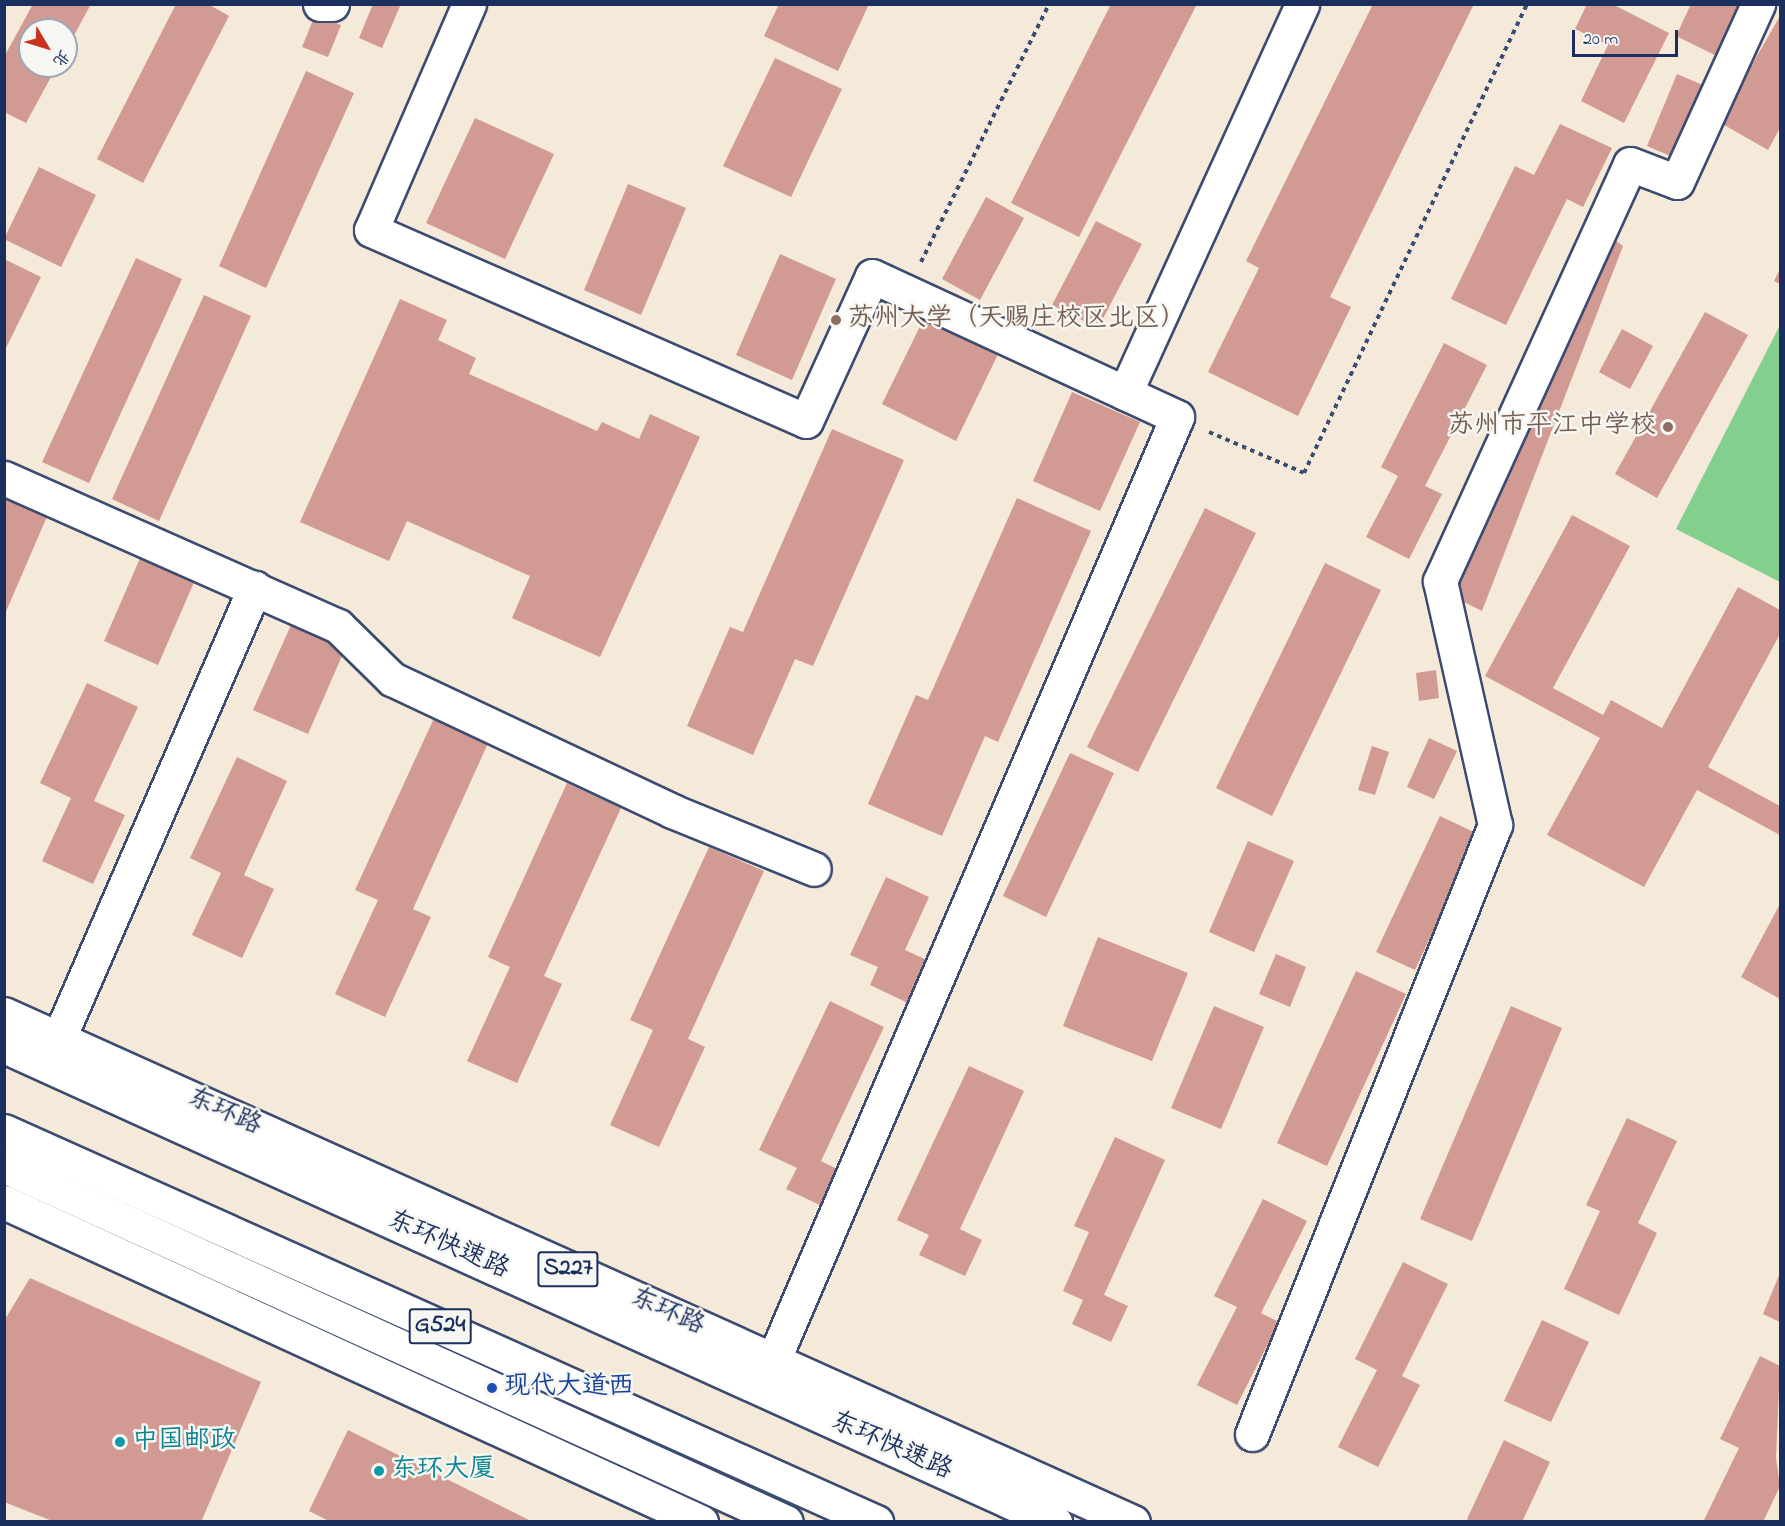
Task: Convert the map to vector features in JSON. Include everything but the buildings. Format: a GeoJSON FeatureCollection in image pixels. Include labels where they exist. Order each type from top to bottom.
{"type":"FeatureCollection","features":[{"type":"Feature","properties":{"kind":"main road"},"geometry":{"type":"LineString","coordinates":[[320,4],[332,4]]}},
{"type":"Feature","properties":{"kind":"main road"},"geometry":{"type":"LineString","coordinates":[[469,4],[371,230],[806,421],[872,276],[1177,417],[773,1361]]}},
{"type":"Feature","properties":{"kind":"main road"},"geometry":{"type":"LineString","coordinates":[[1125,393],[1302,4]]}},
{"type":"Feature","properties":{"kind":"main road"},"geometry":{"type":"LineString","coordinates":[[1252,1434],[1496,825],[1440,581],[1630,164],[1677,182],[1758,4]]}},
{"type":"Feature","properties":{"kind":"main road"},"geometry":{"type":"LineString","coordinates":[[4,478],[338,626],[392,679],[672,811],[814,869]]}},
{"type":"Feature","properties":{"kind":"main road"},"geometry":{"type":"LineString","coordinates":[[59,1038],[255,588]]}},
{"type":"Feature","properties":{"kind":"main road","name":"东环路"},"geometry":{"type":"LineString","coordinates":[[4,1014],[1133,1521]]}},
{"type":"Feature","properties":{"kind":"main road","name":"东环快速路"},"geometry":{"type":"LineString","coordinates":[[4,1046],[1055,1521]]}},
{"type":"Feature","properties":{"kind":"main road","name":"G524"},"geometry":{"type":"LineString","coordinates":[[4,1131],[876,1521]]}},
{"type":"Feature","properties":{"kind":"main road"},"geometry":{"type":"LineString","coordinates":[[4,1166],[786,1521]]}},
{"type":"Feature","properties":{"kind":"main road"},"geometry":{"type":"LineString","coordinates":[[4,1202],[701,1521]]}},
{"type":"Feature","properties":{"kind":"path"},"geometry":{"type":"LineString","coordinates":[[906,292],[1049,4]]}},
{"type":"Feature","properties":{"kind":"path"},"geometry":{"type":"LineString","coordinates":[[1177,417],[1304,473],[1527,4]]}},
{"type":"Feature","properties":{"kind":"green space"},"geometry":{"type":"Polygon","coordinates":[[[1780,325],[1780,582],[1676,529],[1780,325]]]}},
{"type":"Feature","properties":{"kind":"place","name":"苏州大学（天赐庄校区北区）"},"geometry":{"type":"Point","coordinates":[836,320]}},
{"type":"Feature","properties":{"kind":"place","name":"苏州市平江中学校"},"geometry":{"type":"Point","coordinates":[1668,427]}},
{"type":"Feature","properties":{"kind":"place","name":"现代大道西"},"geometry":{"type":"Point","coordinates":[492,1388]}},
{"type":"Feature","properties":{"kind":"place","name":"中国邮政"},"geometry":{"type":"Point","coordinates":[120,1442]}},
{"type":"Feature","properties":{"kind":"place","name":"东环大厦"},"geometry":{"type":"Point","coordinates":[379,1471]}}]}
